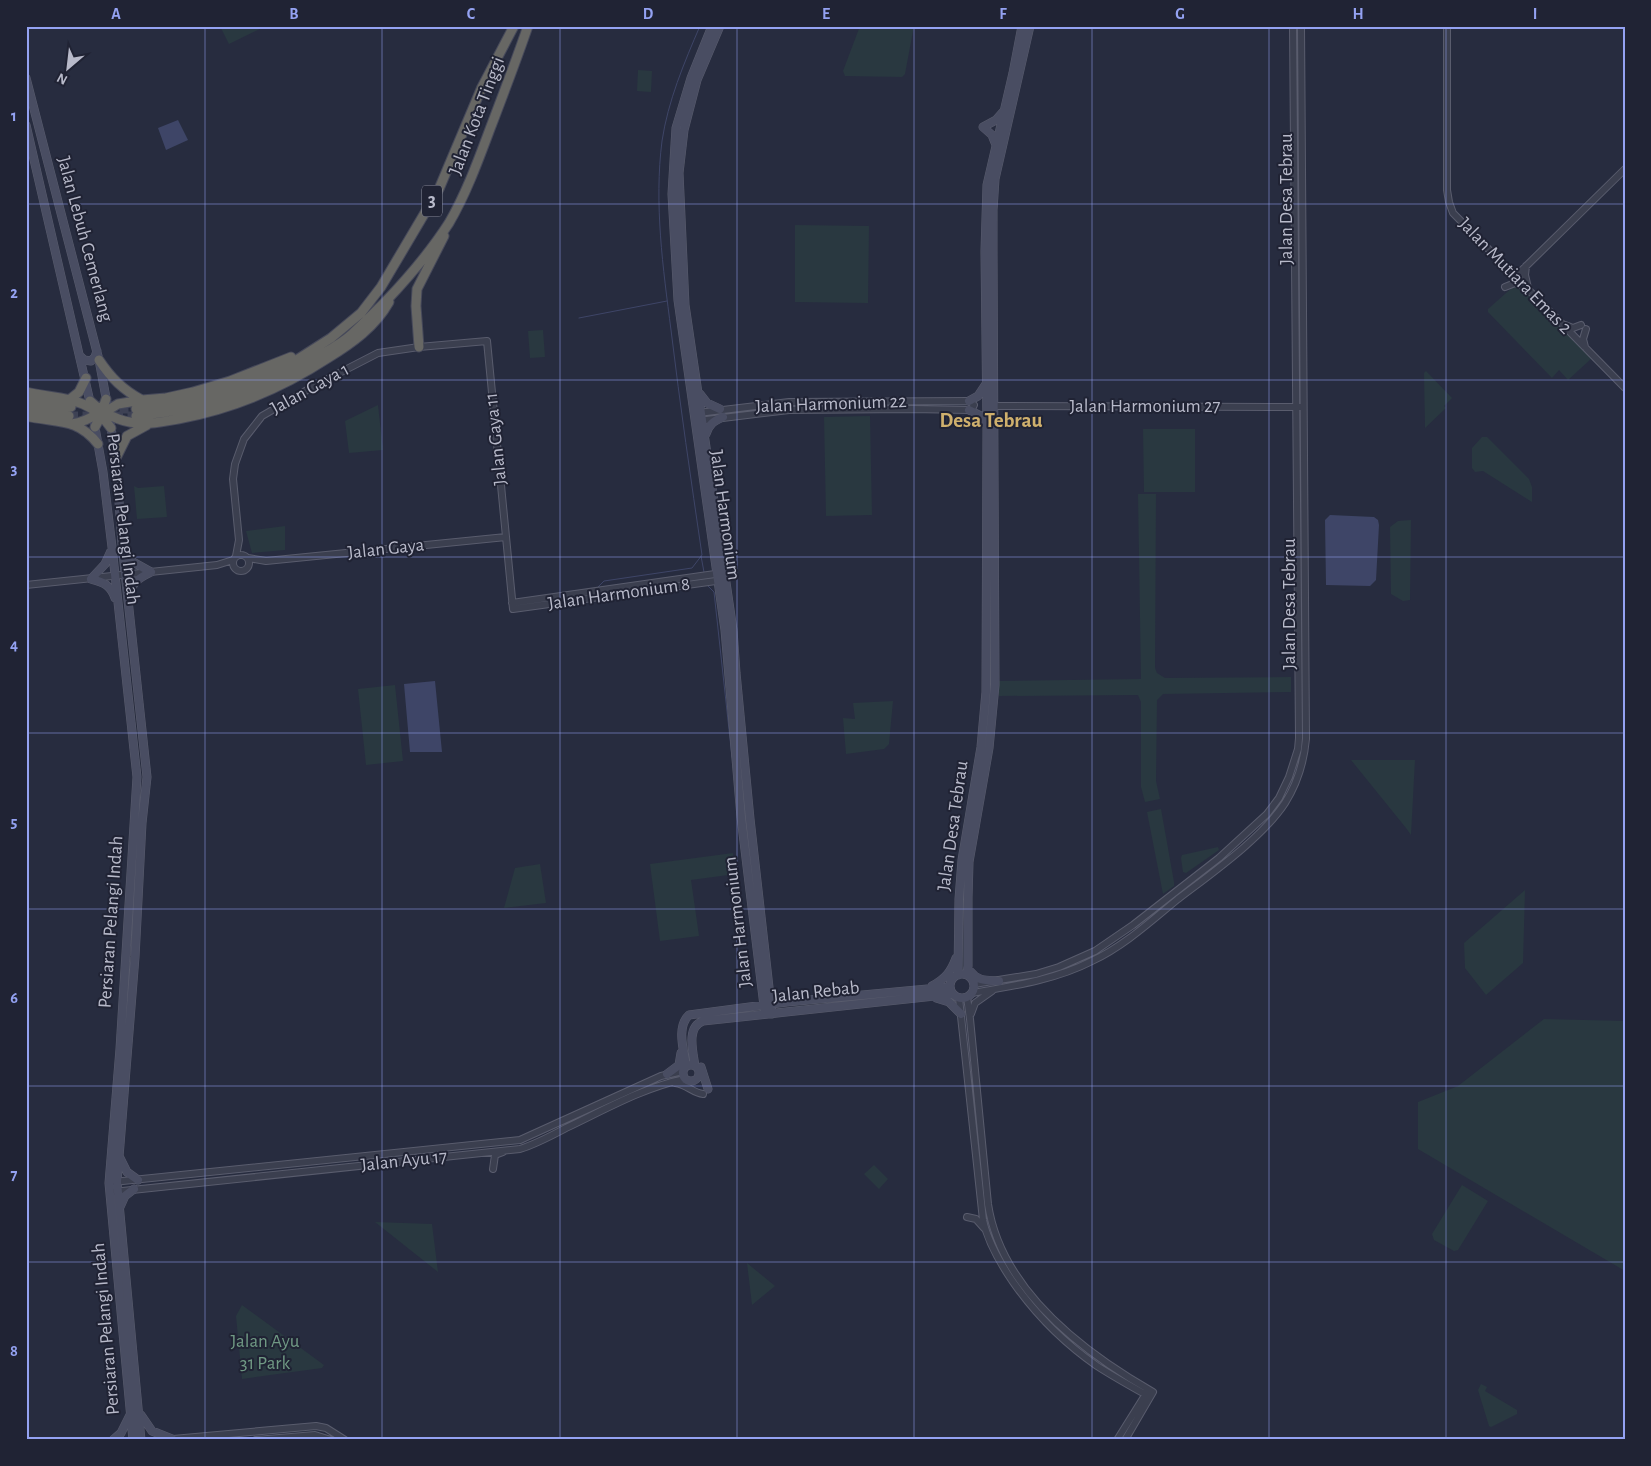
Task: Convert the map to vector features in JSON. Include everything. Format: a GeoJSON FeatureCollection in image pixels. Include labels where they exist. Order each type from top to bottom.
{"type":"FeatureCollection","features":[{"type":"Feature","properties":{"kind":"highway","name":"Jalan Kota Tinggi"},"geometry":{"type":"LineString","coordinates":[[133,412],[191,400],[253,381],[295,361],[348,325],[361,313],[382,287],[439,189],[479,94],[514,26]]}},
{"type":"Feature","properties":{"kind":"highway","name":"Jalan Kota Tinggi"},"geometry":{"type":"LineString","coordinates":[[133,412],[167,413],[214,403],[281,378],[335,347],[396,291],[424,257],[448,222],[463,195],[480,155],[528,26]]}},
{"type":"Feature","properties":{"kind":"highway"},"geometry":{"type":"LineString","coordinates":[[420,347],[416,306],[417,289],[443,239],[448,222]]}},
{"type":"Feature","properties":{"kind":"highway"},"geometry":{"type":"LineString","coordinates":[[116,458],[127,436],[149,424],[219,410],[242,403],[286,383],[338,352],[372,326],[382,315],[396,291]]}},
{"type":"Feature","properties":{"kind":"highway"},"geometry":{"type":"LineString","coordinates":[[98,356],[109,375],[119,386],[142,400],[166,398],[230,381],[313,349]]}},
{"type":"Feature","properties":{"kind":"highway"},"geometry":{"type":"LineString","coordinates":[[72,412],[86,378]]}},
{"type":"Feature","properties":{"kind":"highway"},"geometry":{"type":"LineString","coordinates":[[26,392],[72,412],[83,429],[98,444]]}},
{"type":"Feature","properties":{"kind":"highway"},"geometry":{"type":"LineString","coordinates":[[95,427],[99,411],[106,399]]}},
{"type":"Feature","properties":{"kind":"highway"},"geometry":{"type":"LineString","coordinates":[[133,412],[142,400]]}},
{"type":"Feature","properties":{"kind":"highway"},"geometry":{"type":"LineString","coordinates":[[26,401],[72,412]]}},
{"type":"Feature","properties":{"kind":"highway"},"geometry":{"type":"LineString","coordinates":[[26,409],[72,412],[99,411],[118,404],[149,424]]}},
{"type":"Feature","properties":{"kind":"highway"},"geometry":{"type":"LineString","coordinates":[[99,411],[111,428]]}},
{"type":"Feature","properties":{"kind":"highway"},"geometry":{"type":"LineString","coordinates":[[26,416],[72,412],[133,412]]}},
{"type":"Feature","properties":{"kind":"main road","name":"Jalan Harmonium"},"geometry":{"type":"LineString","coordinates":[[712,26],[691,78],[676,128],[672,194],[678,300],[698,417],[721,577],[733,630],[769,1014]]}},
{"type":"Feature","properties":{"kind":"main road","name":"Jalan Harmonium"},"geometry":{"type":"LineString","coordinates":[[720,26],[698,80],[684,130],[679,173],[685,305],[699,392],[698,417],[705,436],[721,577]]}},
{"type":"Feature","properties":{"kind":"main road","name":"Jalan Desa Tebrau"},"geometry":{"type":"LineString","coordinates":[[958,975],[962,860],[981,746],[986,692],[986,211],[989,177],[1022,26]]}},
{"type":"Feature","properties":{"kind":"main road","name":"Jalan Desa Tebrau"},"geometry":{"type":"LineString","coordinates":[[967,975],[970,862],[989,748],[995,685],[994,186],[1030,26]]}},
{"type":"Feature","properties":{"kind":"main road","name":"Jalan Lebuh Cemerlang"},"geometry":{"type":"LineString","coordinates":[[26,78],[98,356],[106,399]]}},
{"type":"Feature","properties":{"kind":"main road"},"geometry":{"type":"LineString","coordinates":[[996,145],[992,134],[983,127],[996,120],[1004,112]]}},
{"type":"Feature","properties":{"kind":"main road","name":"Jalan Lebuh Cemerlang"},"geometry":{"type":"LineString","coordinates":[[26,125],[86,378],[99,411]]}},
{"type":"Feature","properties":{"kind":"main road"},"geometry":{"type":"LineString","coordinates":[[81,357],[91,361],[98,356]]}},
{"type":"Feature","properties":{"kind":"main road"},"geometry":{"type":"LineString","coordinates":[[968,401],[978,396],[986,384]]}},
{"type":"Feature","properties":{"kind":"main road"},"geometry":{"type":"LineString","coordinates":[[699,392],[707,403],[722,413],[709,426],[705,436]]}},
{"type":"Feature","properties":{"kind":"main road"},"geometry":{"type":"LineString","coordinates":[[969,410],[981,416],[987,428]]}},
{"type":"Feature","properties":{"kind":"main road","name":"Persiaran Pelangi Indah"},"geometry":{"type":"LineString","coordinates":[[95,427],[103,472],[116,576],[137,777],[113,1182],[117,1259],[133,1440]]}},
{"type":"Feature","properties":{"kind":"main road","name":"Persiaran Pelangi Indah"},"geometry":{"type":"LineString","coordinates":[[111,428],[116,458],[122,544],[146,777],[135,957],[119,1156],[113,1182]]}},
{"type":"Feature","properties":{"kind":"main road"},"geometry":{"type":"LineString","coordinates":[[103,472],[109,467],[117,472]]}},
{"type":"Feature","properties":{"kind":"main road"},"geometry":{"type":"LineString","coordinates":[[122,544],[128,557],[133,562],[151,572]]}},
{"type":"Feature","properties":{"kind":"main road"},"geometry":{"type":"LineString","coordinates":[[91,579],[106,564],[112,547]]}},
{"type":"Feature","properties":{"kind":"main road"},"geometry":{"type":"LineString","coordinates":[[128,602],[134,583],[151,572]]}},
{"type":"Feature","properties":{"kind":"main road"},"geometry":{"type":"LineString","coordinates":[[91,579],[101,581],[113,590],[118,606]]}},
{"type":"Feature","properties":{"kind":"main road"},"geometry":{"type":"LineString","coordinates":[[958,953],[946,977],[928,993],[949,1002],[961,1014]]}},
{"type":"Feature","properties":{"kind":"main road"},"geometry":{"type":"LineString","coordinates":[[968,966],[972,974],[978,979],[998,985]]}},
{"type":"Feature","properties":{"kind":"main road"},"geometry":{"type":"LineString","coordinates":[[958,975],[967,975],[974,984],[960,994],[952,979],[958,975]]}},
{"type":"Feature","properties":{"kind":"main road"},"geometry":{"type":"LineString","coordinates":[[750,1006],[759,1001],[766,992],[781,1001],[787,1002]]}},
{"type":"Feature","properties":{"kind":"main road","name":"Jalan Rebab"},"geometry":{"type":"LineString","coordinates":[[685,1072],[682,1027],[684,1020],[689,1015],[787,1002],[928,993],[960,994]]}},
{"type":"Feature","properties":{"kind":"main road","name":"Jalan Rebab"},"geometry":{"type":"LineString","coordinates":[[695,1066],[693,1031],[699,1023],[928,993]]}},
{"type":"Feature","properties":{"kind":"main road"},"geometry":{"type":"LineString","coordinates":[[668,1078],[679,1065],[683,1046]]}},
{"type":"Feature","properties":{"kind":"main road"},"geometry":{"type":"LineString","coordinates":[[693,1049],[702,1069],[706,1091]]}},
{"type":"Feature","properties":{"kind":"main road"},"geometry":{"type":"LineString","coordinates":[[691,1065],[695,1066],[699,1072],[697,1079],[690,1081],[685,1072],[691,1065]]}},
{"type":"Feature","properties":{"kind":"main road"},"geometry":{"type":"LineString","coordinates":[[119,1156],[127,1172],[138,1180]]}},
{"type":"Feature","properties":{"kind":"main road"},"geometry":{"type":"LineString","coordinates":[[119,1209],[125,1196],[134,1189]]}},
{"type":"Feature","properties":{"kind":"main road","name":"Persiaran Pelangi Indah"},"geometry":{"type":"LineString","coordinates":[[113,1192],[119,1209],[124,1253],[141,1440]]}},
{"type":"Feature","properties":{"kind":"main road"},"geometry":{"type":"LineString","coordinates":[[117,1259],[122,1257],[124,1253]]}},
{"type":"Feature","properties":{"kind":"main road"},"geometry":{"type":"LineString","coordinates":[[138,1411],[144,1423],[152,1431],[172,1439]]}},
{"type":"Feature","properties":{"kind":"main road"},"geometry":{"type":"LineString","coordinates":[[113,1440],[121,1433],[130,1414]]}},
{"type":"Feature","properties":{"kind":"street","name":"Jalan Desa Tebrau"},"geometry":{"type":"LineString","coordinates":[[960,994],[1059,967],[1095,951],[1133,925],[1237,842],[1266,814],[1279,798],[1285,786],[1298,749],[1293,26]]}},
{"type":"Feature","properties":{"kind":"street","name":"Jalan Desa Tebrau"},"geometry":{"type":"LineString","coordinates":[[974,984],[1018,985],[1062,974],[1092,962],[1105,954],[1138,931],[1243,847],[1279,811],[1292,790],[1299,772],[1305,750],[1306,708],[1301,26]]}},
{"type":"Feature","properties":{"kind":"street","name":"Jalan Mutiara Emas 2"},"geometry":{"type":"LineString","coordinates":[[1447,26],[1447,190],[1449,202],[1454,213],[1625,388]]}},
{"type":"Feature","properties":{"kind":"street"},"geometry":{"type":"LineString","coordinates":[[1516,276],[1625,169]]}},
{"type":"Feature","properties":{"kind":"street"},"geometry":{"type":"LineString","coordinates":[[1527,265],[1521,267],[1506,265],[1508,274],[1505,287],[1521,284],[1528,289]]}},
{"type":"Feature","properties":{"kind":"street"},"geometry":{"type":"LineString","coordinates":[[1527,265],[1525,278],[1528,289]]}},
{"type":"Feature","properties":{"kind":"street"},"geometry":{"type":"LineString","coordinates":[[1295,311],[1303,311]]}},
{"type":"Feature","properties":{"kind":"street"},"geometry":{"type":"LineString","coordinates":[[1558,320],[1570,327],[1584,327],[1584,346],[1589,352]]}},
{"type":"Feature","properties":{"kind":"street","name":"Jalan Gaya 1"},"geometry":{"type":"LineString","coordinates":[[247,557],[240,540],[233,479],[235,464],[244,439],[262,416],[314,386],[378,353],[487,341]]}},
{"type":"Feature","properties":{"kind":"street","name":"Jalan Gaya 11"},"geometry":{"type":"LineString","coordinates":[[487,341],[513,606]]}},
{"type":"Feature","properties":{"kind":"street","name":"Jalan Harmonium 22"},"geometry":{"type":"LineString","coordinates":[[698,417],[789,402],[968,401]]}},
{"type":"Feature","properties":{"kind":"street"},"geometry":{"type":"LineString","coordinates":[[968,401],[974,405],[969,410]]}},
{"type":"Feature","properties":{"kind":"street","name":"Jalan Harmonium 27"},"geometry":{"type":"LineString","coordinates":[[994,406],[1304,406]]}},
{"type":"Feature","properties":{"kind":"street","name":"Jalan Harmonium 22"},"geometry":{"type":"LineString","coordinates":[[722,413],[789,410],[969,410]]}},
{"type":"Feature","properties":{"kind":"street","name":"Jalan Gaya"},"geometry":{"type":"LineString","coordinates":[[247,557],[266,560],[506,537]]}},
{"type":"Feature","properties":{"kind":"street","name":"Jalan Gaya 1"},"geometry":{"type":"LineString","coordinates":[[235,558],[240,540]]}},
{"type":"Feature","properties":{"kind":"street"},"geometry":{"type":"LineString","coordinates":[[26,585],[217,565],[241,554],[247,557],[250,562],[249,567],[241,572],[234,568],[217,565]]}},
{"type":"Feature","properties":{"kind":"street"},"geometry":{"type":"LineString","coordinates":[[234,568],[235,558]]}},
{"type":"Feature","properties":{"kind":"street","name":"Jalan Gaya"},"geometry":{"type":"LineString","coordinates":[[249,567],[266,560]]}},
{"type":"Feature","properties":{"kind":"street","name":"Jalan Harmonium 8"},"geometry":{"type":"LineString","coordinates":[[513,606],[721,577]]}},
{"type":"Feature","properties":{"kind":"street"},"geometry":{"type":"LineString","coordinates":[[1298,708],[1306,708]]}},
{"type":"Feature","properties":{"kind":"street"},"geometry":{"type":"LineString","coordinates":[[970,1019],[975,1004],[998,985]]}},
{"type":"Feature","properties":{"kind":"street"},"geometry":{"type":"LineString","coordinates":[[960,994],[985,1229]]}},
{"type":"Feature","properties":{"kind":"street"},"geometry":{"type":"LineString","coordinates":[[960,994],[970,1019],[988,1204],[992,1226],[998,1240],[1022,1282],[1059,1325],[1102,1360],[1149,1393]]}},
{"type":"Feature","properties":{"kind":"street","name":"Jalan Ayu 17"},"geometry":{"type":"LineString","coordinates":[[113,1182],[520,1140],[685,1072]]}},
{"type":"Feature","properties":{"kind":"street"},"geometry":{"type":"LineString","coordinates":[[668,1078],[698,1093],[706,1091]]}},
{"type":"Feature","properties":{"kind":"street","name":"Jalan Ayu 17"},"geometry":{"type":"LineString","coordinates":[[113,1192],[520,1148],[538,1142],[668,1078]]}},
{"type":"Feature","properties":{"kind":"street"},"geometry":{"type":"LineString","coordinates":[[493,1169],[495,1155],[509,1150]]}},
{"type":"Feature","properties":{"kind":"street"},"geometry":{"type":"LineString","coordinates":[[967,1217],[976,1219],[985,1229],[1002,1265],[1036,1311],[1054,1330],[1098,1366],[1130,1386],[1149,1393]]}},
{"type":"Feature","properties":{"kind":"street"},"geometry":{"type":"LineString","coordinates":[[1130,1386],[1137,1393],[1138,1405]]}},
{"type":"Feature","properties":{"kind":"street"},"geometry":{"type":"LineString","coordinates":[[1117,1440],[1138,1405],[1149,1393]]}},
{"type":"Feature","properties":{"kind":"street"},"geometry":{"type":"LineString","coordinates":[[1124,1440],[1149,1393]]}},
{"type":"Feature","properties":{"kind":"street"},"geometry":{"type":"LineString","coordinates":[[162,1440],[316,1426],[331,1431],[345,1440]]}},
{"type":"Feature","properties":{"kind":"street"},"geometry":{"type":"LineString","coordinates":[[256,1440],[315,1434],[331,1440]]}},
{"type":"Feature","properties":{"kind":"green space"},"geometry":{"type":"Polygon","coordinates":[[[220,26],[266,26],[229,44],[220,26]]]}},
{"type":"Feature","properties":{"kind":"green space"},"geometry":{"type":"Polygon","coordinates":[[[860,26],[914,26],[905,74],[902,77],[845,76],[843,71],[860,26]]]}},
{"type":"Feature","properties":{"kind":"green space"},"geometry":{"type":"Polygon","coordinates":[[[638,70],[652,71],[651,92],[637,91],[638,70]]]}},
{"type":"Feature","properties":{"kind":"green space"},"geometry":{"type":"Polygon","coordinates":[[[795,225],[869,226],[868,303],[795,302],[795,225]]]}},
{"type":"Feature","properties":{"kind":"green space"},"geometry":{"type":"Polygon","coordinates":[[[1514,286],[1520,287],[1592,358],[1568,380],[1559,370],[1552,378],[1488,312],[1488,309],[1514,286]]]}},
{"type":"Feature","properties":{"kind":"green space"},"geometry":{"type":"Polygon","coordinates":[[[543,330],[545,357],[530,358],[528,331],[543,330]]]}},
{"type":"Feature","properties":{"kind":"green space"},"geometry":{"type":"Polygon","coordinates":[[[1426,371],[1452,398],[1444,406],[1446,408],[1425,428],[1424,373],[1426,371]]]}},
{"type":"Feature","properties":{"kind":"green space"},"geometry":{"type":"Polygon","coordinates":[[[378,405],[383,450],[349,453],[345,421],[378,405]]]}},
{"type":"Feature","properties":{"kind":"green space"},"geometry":{"type":"Polygon","coordinates":[[[870,416],[872,515],[826,516],[824,417],[870,416]]]}},
{"type":"Feature","properties":{"kind":"green space"},"geometry":{"type":"Polygon","coordinates":[[[1143,429],[1195,429],[1195,492],[1144,492],[1143,429]]]}},
{"type":"Feature","properties":{"kind":"green space"},"geometry":{"type":"Polygon","coordinates":[[[1482,437],[1487,437],[1529,479],[1532,487],[1532,502],[1483,471],[1475,472],[1472,468],[1472,448],[1482,437]]]}},
{"type":"Feature","properties":{"kind":"green space"},"geometry":{"type":"Polygon","coordinates":[[[134,486],[138,488],[164,486],[167,517],[137,519],[134,486]]]}},
{"type":"Feature","properties":{"kind":"green space"},"geometry":{"type":"Polygon","coordinates":[[[1138,494],[1156,494],[1155,668],[1157,673],[1165,678],[1291,677],[1291,692],[1163,694],[1157,700],[1156,781],[1160,799],[1145,802],[1141,787],[1141,702],[1138,695],[999,696],[999,681],[1141,679],[1138,494]]]}},
{"type":"Feature","properties":{"kind":"green space"},"geometry":{"type":"Polygon","coordinates":[[[1411,520],[1410,600],[1403,601],[1391,594],[1390,527],[1398,521],[1411,520]]]}},
{"type":"Feature","properties":{"kind":"green space"},"geometry":{"type":"Polygon","coordinates":[[[285,526],[285,550],[252,553],[246,531],[285,526]]]}},
{"type":"Feature","properties":{"kind":"green space"},"geometry":{"type":"Polygon","coordinates":[[[395,685],[403,761],[366,765],[358,689],[395,685]]]}},
{"type":"Feature","properties":{"kind":"green space"},"geometry":{"type":"Polygon","coordinates":[[[893,701],[889,744],[884,749],[846,754],[843,718],[855,719],[853,703],[893,701]]]}},
{"type":"Feature","properties":{"kind":"green space"},"geometry":{"type":"Polygon","coordinates":[[[1351,760],[1415,760],[1411,835],[1406,828],[1351,760]]]}},
{"type":"Feature","properties":{"kind":"green space"},"geometry":{"type":"Polygon","coordinates":[[[1161,809],[1174,882],[1174,886],[1163,894],[1147,812],[1161,809]]]}},
{"type":"Feature","properties":{"kind":"green space"},"geometry":{"type":"Polygon","coordinates":[[[1218,847],[1219,850],[1186,873],[1183,872],[1182,855],[1218,847]]]}},
{"type":"Feature","properties":{"kind":"green space"},"geometry":{"type":"Polygon","coordinates":[[[733,853],[736,874],[691,880],[699,936],[660,941],[650,864],[733,853]]]}},
{"type":"Feature","properties":{"kind":"green space"},"geometry":{"type":"Polygon","coordinates":[[[540,864],[546,903],[504,908],[515,868],[540,864]]]}},
{"type":"Feature","properties":{"kind":"green space"},"geometry":{"type":"Polygon","coordinates":[[[1525,890],[1523,963],[1486,995],[1465,968],[1464,943],[1525,890]]]}},
{"type":"Feature","properties":{"kind":"green space"},"geometry":{"type":"Polygon","coordinates":[[[1544,1019],[1625,1021],[1625,1271],[1418,1149],[1418,1102],[1458,1086],[1544,1019]]]}},
{"type":"Feature","properties":{"kind":"green space"},"geometry":{"type":"Polygon","coordinates":[[[874,1165],[888,1179],[879,1189],[864,1174],[874,1165]]]}},
{"type":"Feature","properties":{"kind":"green space"},"geometry":{"type":"Polygon","coordinates":[[[1462,1185],[1488,1201],[1458,1250],[1454,1251],[1434,1240],[1432,1234],[1462,1185]]]}},
{"type":"Feature","properties":{"kind":"green space"},"geometry":{"type":"Polygon","coordinates":[[[375,1222],[432,1224],[438,1272],[375,1222]]]}},
{"type":"Feature","properties":{"kind":"green space"},"geometry":{"type":"Polygon","coordinates":[[[747,1263],[775,1286],[752,1305],[747,1263]]]}},
{"type":"Feature","properties":{"kind":"green space","name":"Jalan Ayu 31 Park"},"geometry":{"type":"Polygon","coordinates":[[[242,1305],[324,1365],[322,1368],[242,1379],[236,1316],[242,1305]]]}},
{"type":"Feature","properties":{"kind":"green space"},"geometry":{"type":"Polygon","coordinates":[[[1481,1384],[1487,1387],[1485,1391],[1517,1410],[1517,1414],[1491,1427],[1489,1426],[1478,1390],[1481,1384]]]}},
{"type":"Feature","properties":{"kind":"water"},"geometry":{"type":"Polygon","coordinates":[[[178,120],[188,140],[166,150],[158,128],[178,120]]]}},
{"type":"Feature","properties":{"kind":"water"},"geometry":{"type":"Polygon","coordinates":[[[1330,515],[1374,517],[1378,520],[1376,580],[1370,586],[1326,585],[1325,520],[1330,515]]]}},
{"type":"Feature","properties":{"kind":"water"},"geometry":{"type":"Polygon","coordinates":[[[435,681],[442,752],[410,752],[404,684],[435,681]]]}},
{"type":"Feature","properties":{"kind":"waterway"},"geometry":{"type":"LineString","coordinates":[[598,587],[604,581],[692,568],[702,555],[665,283],[659,212],[662,141],[668,111],[700,26]]}},
{"type":"Feature","properties":{"kind":"waterway"},"geometry":{"type":"LineString","coordinates":[[579,318],[667,301]]}},
{"type":"Feature","properties":{"kind":"waterway"},"geometry":{"type":"LineString","coordinates":[[701,556],[704,572]]}},
{"type":"Feature","properties":{"kind":"waterway"},"geometry":{"type":"LineString","coordinates":[[707,585],[714,592],[732,757]]}},
{"type":"Feature","properties":{"kind":"tunnel"},"geometry":{"type":"LineString","coordinates":[[106,409],[136,409]]}},
{"type":"Feature","properties":{"kind":"tunnel"},"geometry":{"type":"LineString","coordinates":[[69,416],[96,416]]}},
{"type":"Feature","properties":{"kind":"tunnel"},"geometry":{"type":"LineString","coordinates":[[114,416],[136,416]]}},
{"type":"Feature","properties":{"kind":"district","name":"Desa Tebrau"},"geometry":{"type":"Point","coordinates":[991,420]}}]}
